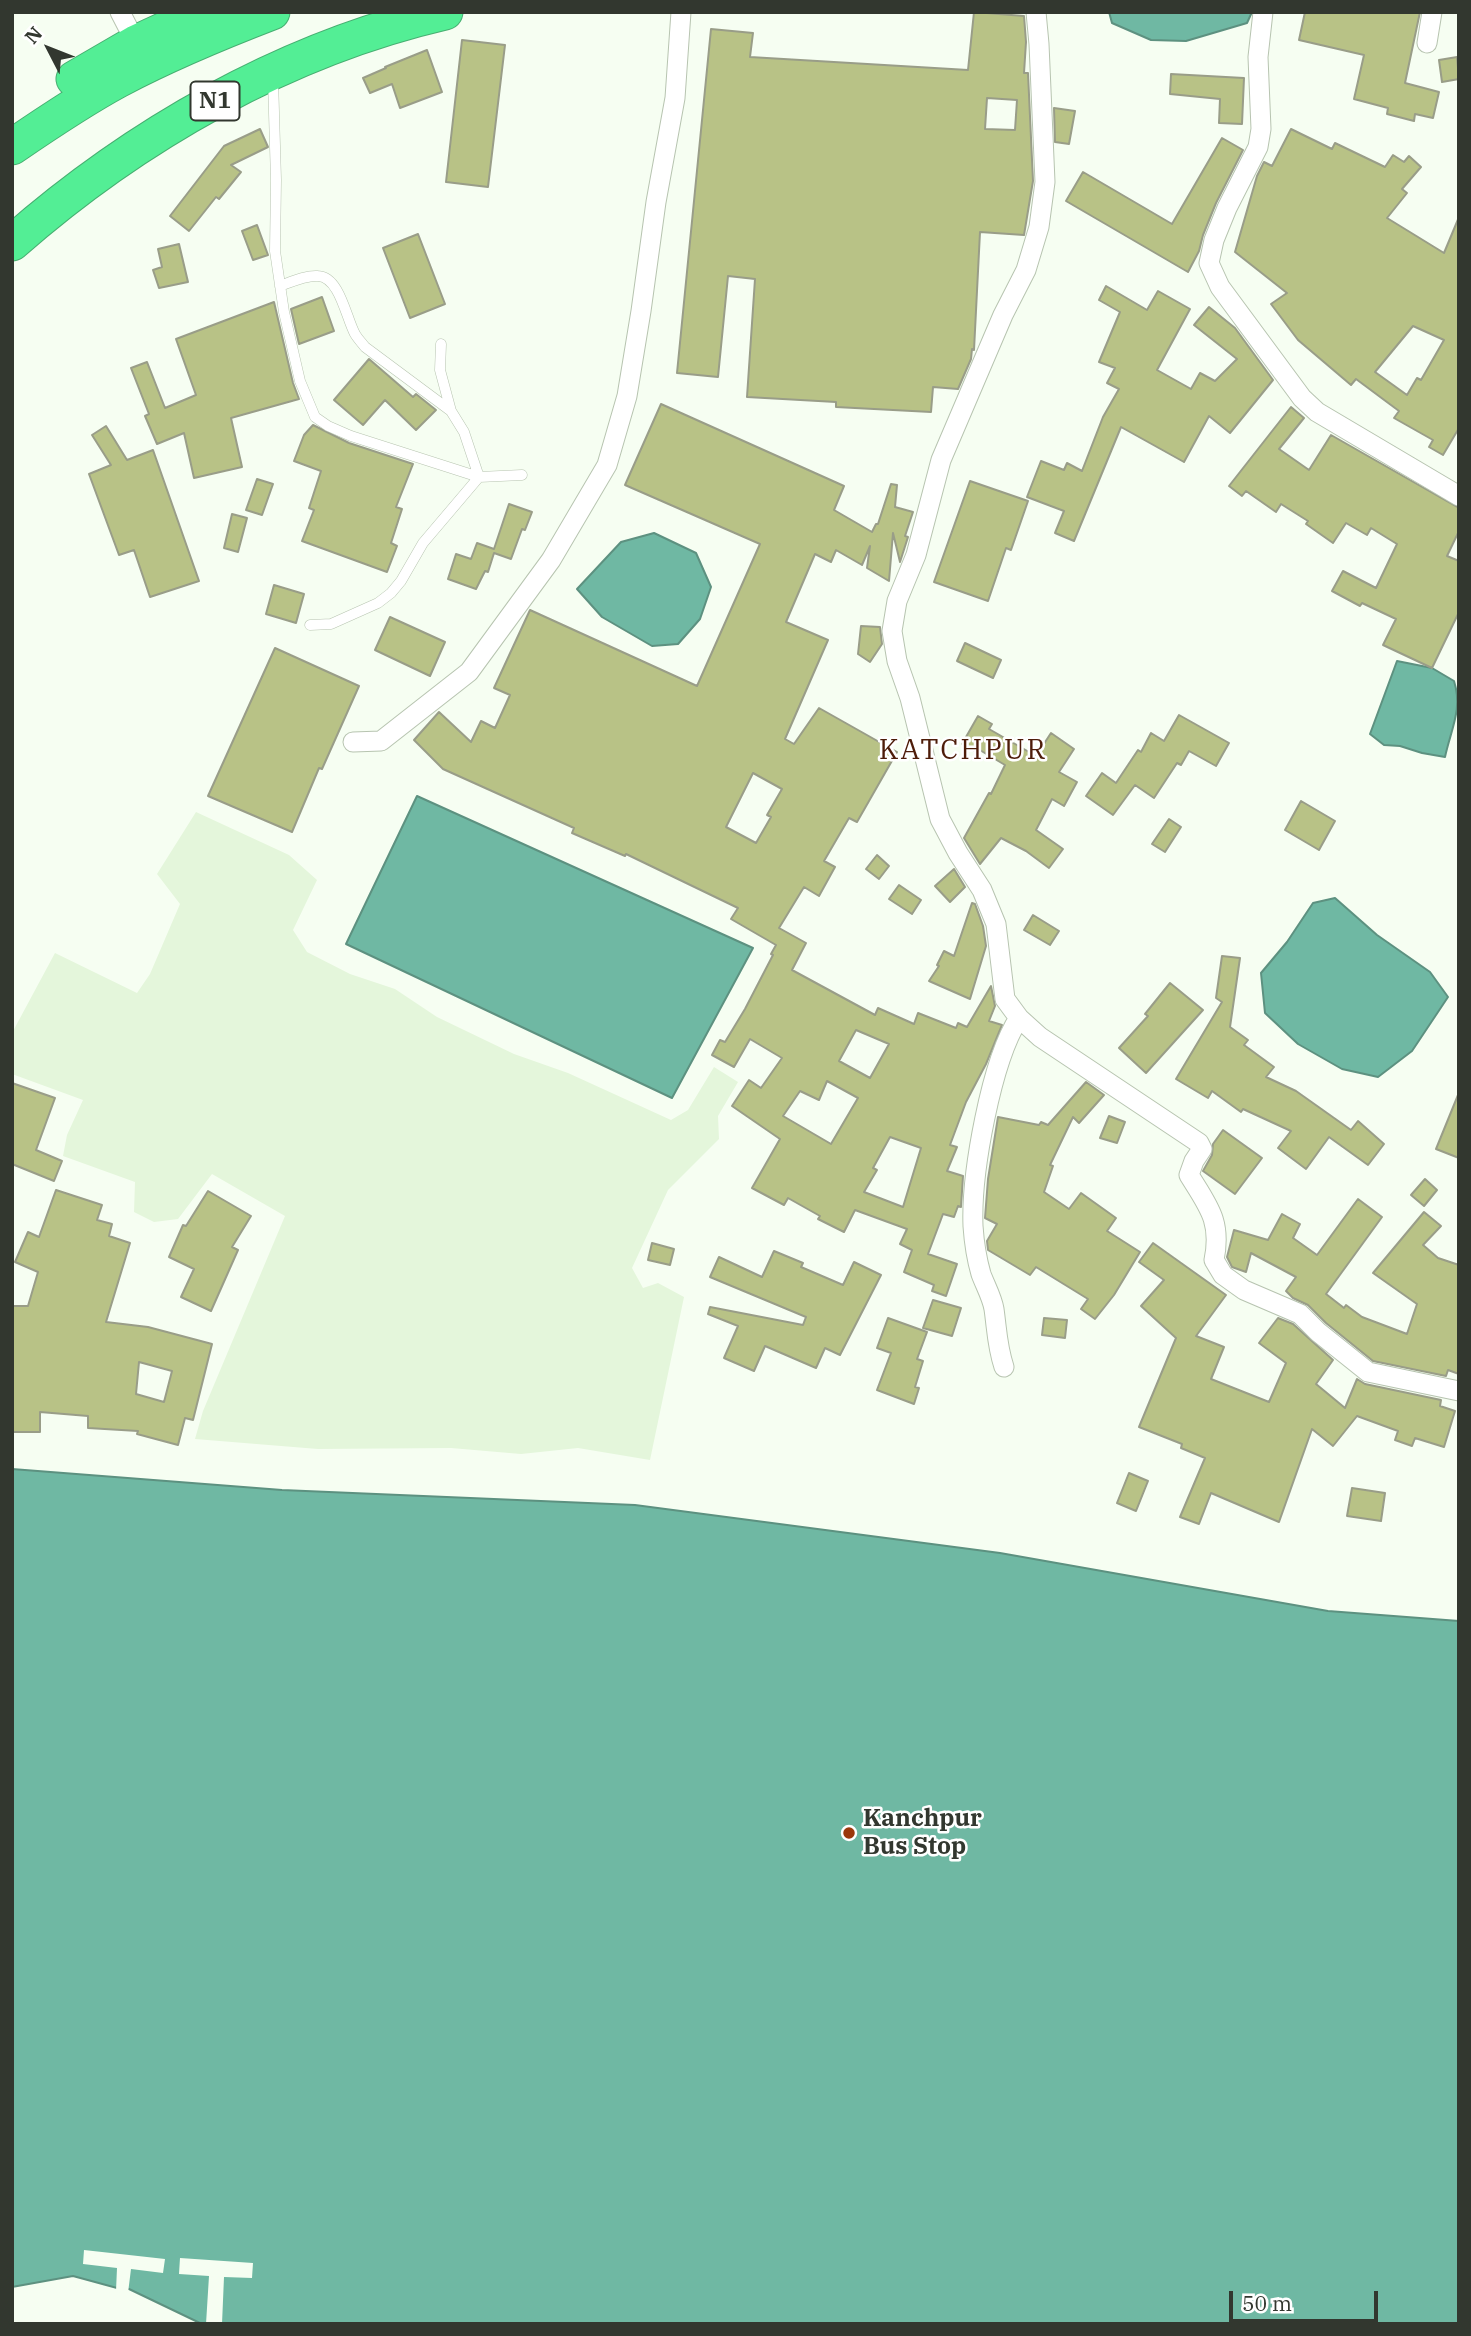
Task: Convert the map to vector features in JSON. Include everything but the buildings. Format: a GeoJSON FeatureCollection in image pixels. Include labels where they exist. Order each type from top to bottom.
{"type":"FeatureCollection","features":[{"type":"Feature","properties":{"kind":"highway"},"geometry":{"type":"LineString","coordinates":[[12,119],[53,91],[135,43],[203,12]]}},
{"type":"Feature","properties":{"kind":"highway","name":"N1"},"geometry":{"type":"LineString","coordinates":[[12,146],[118,80],[235,26],[272,12]]}},
{"type":"Feature","properties":{"kind":"highway","name":"N1"},"geometry":{"type":"LineString","coordinates":[[12,243],[94,177],[217,100],[273,72],[351,40],[444,12]]}},
{"type":"Feature","properties":{"kind":"street"},"geometry":{"type":"LineString","coordinates":[[120,12],[135,43]]}},
{"type":"Feature","properties":{"kind":"street"},"geometry":{"type":"LineString","coordinates":[[353,742],[381,741],[469,672],[551,560],[607,465],[627,396],[642,311],[656,202],[675,98],[681,12]]}},
{"type":"Feature","properties":{"kind":"street"},"geometry":{"type":"LineString","coordinates":[[1035,12],[1039,44],[1045,182],[1039,227],[1026,270],[1003,315],[941,460],[916,555],[897,601],[892,631],[897,661],[910,698],[940,819],[982,890],[996,924],[1005,999],[1018,1018],[1085,1069],[1199,1143],[1202,1149],[1189,1175],[1210,1207],[1217,1244],[1214,1260],[1223,1275],[1244,1290],[1300,1314],[1368,1372],[1459,1391]]}},
{"type":"Feature","properties":{"kind":"street"},"geometry":{"type":"LineString","coordinates":[[1263,12],[1258,57],[1261,129],[1258,147],[1227,208],[1214,240],[1209,263],[1220,287],[1257,340],[1317,412],[1459,496]]}},
{"type":"Feature","properties":{"kind":"street"},"geometry":{"type":"LineString","coordinates":[[1427,43],[1432,12]]}},
{"type":"Feature","properties":{"kind":"street"},"geometry":{"type":"LineString","coordinates":[[1004,1367],[997,1346],[993,1306],[981,1271],[973,1226],[976,1177],[994,1081],[1010,1031],[1018,1018]]}},
{"type":"Feature","properties":{"kind":"lane"},"geometry":{"type":"LineString","coordinates":[[273,72],[275,251],[284,312],[300,381],[314,416],[328,426],[351,436],[480,477],[522,475]]}},
{"type":"Feature","properties":{"kind":"lane"},"geometry":{"type":"LineString","coordinates":[[280,286],[312,276],[321,275],[329,280],[340,297],[356,335],[365,347],[451,411]]}},
{"type":"Feature","properties":{"kind":"lane"},"geometry":{"type":"LineString","coordinates":[[440,344],[440,370],[451,411],[464,432],[480,477]]}},
{"type":"Feature","properties":{"kind":"lane"},"geometry":{"type":"LineString","coordinates":[[310,625],[331,625],[378,603],[391,593],[424,543],[480,477]]}},
{"type":"Feature","properties":{"kind":"shaded area"},"geometry":{"type":"Polygon","coordinates":[[[1109,12],[1252,12],[1247,23],[1186,41],[1151,40],[1112,23],[1109,12]]]}},
{"type":"Feature","properties":{"kind":"shaded area"},"geometry":{"type":"Polygon","coordinates":[[[654,533],[696,553],[711,587],[700,619],[678,644],[652,646],[602,617],[577,589],[621,542],[654,533]]]}},
{"type":"Feature","properties":{"kind":"shaded area"},"geometry":{"type":"Polygon","coordinates":[[[1397,661],[1432,668],[1454,681],[1457,710],[1445,757],[1400,746],[1384,745],[1370,734],[1397,661]]]}},
{"type":"Feature","properties":{"kind":"shaded area"},"geometry":{"type":"Polygon","coordinates":[[[417,796],[753,948],[672,1098],[346,944],[417,796]]]}},
{"type":"Feature","properties":{"kind":"shaded area"},"geometry":{"type":"Polygon","coordinates":[[[196,812],[289,855],[317,880],[293,930],[307,952],[350,974],[395,989],[437,1017],[514,1054],[568,1073],[671,1120],[688,1110],[714,1067],[738,1082],[718,1116],[719,1139],[668,1190],[632,1268],[643,1288],[658,1283],[684,1297],[650,1460],[578,1448],[521,1454],[451,1448],[318,1449],[195,1439],[203,1411],[285,1216],[212,1174],[178,1219],[154,1222],[134,1212],[135,1182],[63,1156],[67,1135],[83,1100],[12,1074],[12,1033],[55,953],[137,993],[150,974],[180,904],[157,874],[196,812]]]}},
{"type":"Feature","properties":{"kind":"shaded area"},"geometry":{"type":"Polygon","coordinates":[[[1335,898],[1377,935],[1430,972],[1448,997],[1412,1051],[1378,1077],[1342,1069],[1298,1044],[1265,1013],[1261,973],[1287,942],[1313,903],[1335,898]]]}},
{"type":"Feature","properties":{"kind":"shaded area"},"geometry":{"type":"Polygon","coordinates":[[[12,1469],[282,1490],[635,1505],[1000,1553],[1328,1611],[1459,1621],[1459,2324],[202,2324],[129,2289],[73,2276],[12,2287],[12,1469]]]}},
{"type":"Feature","properties":{"kind":"pier"},"geometry":{"type":"Polygon","coordinates":[[[84,2250],[165,2259],[163,2273],[131,2269],[128,2293],[116,2291],[117,2268],[83,2264],[84,2250]]]}},
{"type":"Feature","properties":{"kind":"pier"},"geometry":{"type":"Polygon","coordinates":[[[180,2258],[253,2263],[252,2278],[224,2277],[222,2324],[206,2324],[209,2276],[179,2274],[180,2258]]]}},
{"type":"Feature","properties":{"kind":"place","name":"Kanchpur Bus Stop"},"geometry":{"type":"Point","coordinates":[849,1833]}},
{"type":"Feature","properties":{"kind":"district","name":"KATCHPUR"},"geometry":{"type":"Point","coordinates":[963,751]}}]}
